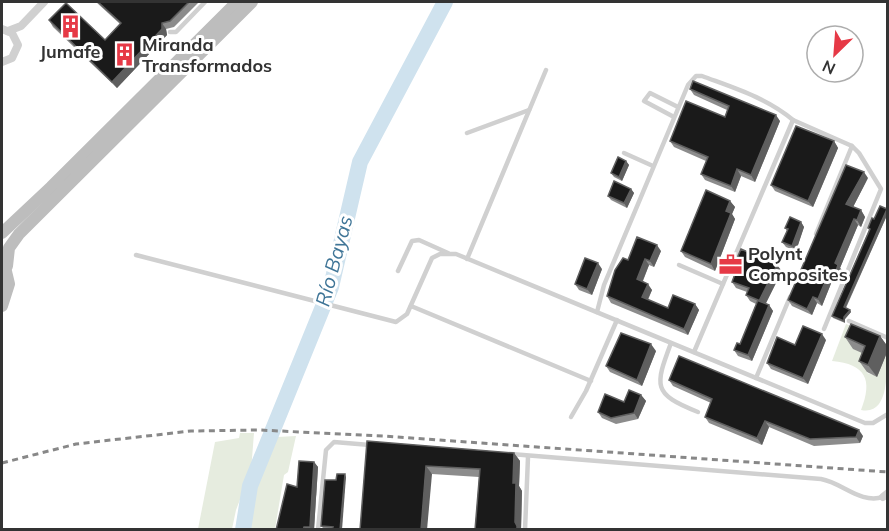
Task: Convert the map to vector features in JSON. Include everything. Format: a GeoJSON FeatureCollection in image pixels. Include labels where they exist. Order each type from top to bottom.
{"type":"FeatureCollection","features":[{"type":"Feature","properties":{"kind":"street"},"geometry":{"type":"LineString","coordinates":[[2,62],[15,54],[21,26],[44,2]]}},
{"type":"Feature","properties":{"kind":"street"},"geometry":{"type":"LineString","coordinates":[[2,233],[237,2]]}},
{"type":"Feature","properties":{"kind":"street"},"geometry":{"type":"LineString","coordinates":[[2,306],[9,284],[4,261],[9,248],[19,234],[252,2]]}},
{"type":"Feature","properties":{"kind":"street"},"geometry":{"type":"LineString","coordinates":[[5,30],[21,26]]}},
{"type":"Feature","properties":{"kind":"street"},"geometry":{"type":"LineString","coordinates":[[5,30],[17,40]]}},
{"type":"Feature","properties":{"kind":"lane"},"geometry":{"type":"LineString","coordinates":[[170,32],[176,32],[205,2]]}},
{"type":"Feature","properties":{"kind":"lane"},"geometry":{"type":"LineString","coordinates":[[467,259],[546,70]]}},
{"type":"Feature","properties":{"kind":"lane"},"geometry":{"type":"LineString","coordinates":[[597,312],[604,285],[678,107],[691,80],[702,76],[779,108],[793,120],[852,146],[859,153],[881,189],[824,329]]}},
{"type":"Feature","properties":{"kind":"lane"},"geometry":{"type":"LineString","coordinates":[[674,117],[644,101],[650,93],[678,107]]}},
{"type":"Feature","properties":{"kind":"lane"},"geometry":{"type":"LineString","coordinates":[[467,134],[530,110]]}},
{"type":"Feature","properties":{"kind":"lane"},"geometry":{"type":"LineString","coordinates":[[694,352],[793,120]]}},
{"type":"Feature","properties":{"kind":"lane"},"geometry":{"type":"LineString","coordinates":[[812,244],[852,146]]}},
{"type":"Feature","properties":{"kind":"lane"},"geometry":{"type":"LineString","coordinates":[[624,153],[653,166]]}},
{"type":"Feature","properties":{"kind":"lane"},"geometry":{"type":"LineString","coordinates":[[398,271],[412,241],[419,240],[865,423],[873,423],[888,414]]}},
{"type":"Feature","properties":{"kind":"lane"},"geometry":{"type":"LineString","coordinates":[[136,255],[396,322],[403,320],[411,306],[432,258],[448,253]]}},
{"type":"Feature","properties":{"kind":"lane"},"geometry":{"type":"LineString","coordinates":[[679,266],[723,284]]}},
{"type":"Feature","properties":{"kind":"lane"},"geometry":{"type":"LineString","coordinates":[[756,378],[794,288]]}},
{"type":"Feature","properties":{"kind":"lane"},"geometry":{"type":"LineString","coordinates":[[411,306],[591,381]]}},
{"type":"Feature","properties":{"kind":"lane"},"geometry":{"type":"LineString","coordinates":[[571,417],[591,381],[617,321]]}},
{"type":"Feature","properties":{"kind":"lane"},"geometry":{"type":"LineString","coordinates":[[849,321],[888,338]]}},
{"type":"Feature","properties":{"kind":"lane"},"geometry":{"type":"LineString","coordinates":[[671,343],[659,378],[659,387],[668,399],[698,412]]}},
{"type":"Feature","properties":{"kind":"lane"},"geometry":{"type":"LineString","coordinates":[[318,530],[326,450],[334,442],[378,445]]}},
{"type":"Feature","properties":{"kind":"lane"},"geometry":{"type":"LineString","coordinates":[[508,454],[821,479],[837,483],[867,499],[885,495]]}},
{"type":"Feature","properties":{"kind":"lane"},"geometry":{"type":"LineString","coordinates":[[525,530],[528,457]]}},
{"type":"Feature","properties":{"kind":"shaded area"},"geometry":{"type":"Polygon","coordinates":[[[846,324],[856,328],[873,357],[867,373],[877,376],[887,350],[885,391],[882,400],[870,410],[861,410],[866,390],[864,375],[853,366],[832,361],[846,324]]]}},
{"type":"Feature","properties":{"kind":"shaded area"},"geometry":{"type":"Polygon","coordinates":[[[240,433],[254,433],[251,471],[236,510],[232,529],[198,529],[215,442],[239,438],[240,433]]]}},
{"type":"Feature","properties":{"kind":"shaded area"},"geometry":{"type":"Polygon","coordinates":[[[296,436],[288,472],[284,475],[275,529],[245,529],[257,481],[277,437],[296,436]]]}},
{"type":"Feature","properties":{"kind":"building"},"geometry":{"type":"Polygon","coordinates":[[[98,2],[189,2],[170,21],[162,23],[162,29],[112,82],[49,20],[66,3],[105,40],[121,23],[98,2]]]}},
{"type":"Feature","properties":{"kind":"building"},"geometry":{"type":"Polygon","coordinates":[[[693,81],[776,115],[751,175],[737,169],[731,186],[701,174],[708,157],[670,141],[686,101],[725,117],[729,106],[690,89],[693,81]]]}},
{"type":"Feature","properties":{"kind":"building"},"geometry":{"type":"Polygon","coordinates":[[[796,126],[834,141],[808,201],[771,185],[796,126]]]}},
{"type":"Feature","properties":{"kind":"building"},"geometry":{"type":"Polygon","coordinates":[[[618,157],[626,161],[619,177],[611,173],[618,157]]]}},
{"type":"Feature","properties":{"kind":"building"},"geometry":{"type":"Polygon","coordinates":[[[846,165],[864,172],[846,204],[861,210],[857,220],[854,219],[835,263],[838,265],[834,277],[828,275],[818,299],[813,297],[807,309],[788,300],[846,165]]]}},
{"type":"Feature","properties":{"kind":"building"},"geometry":{"type":"Polygon","coordinates":[[[614,181],[631,189],[624,203],[608,196],[614,181]]]}},
{"type":"Feature","properties":{"kind":"building"},"geometry":{"type":"Polygon","coordinates":[[[706,190],[730,201],[726,211],[731,213],[711,264],[681,251],[706,190]]]}},
{"type":"Feature","properties":{"kind":"building"},"geometry":{"type":"Polygon","coordinates":[[[880,206],[887,209],[844,307],[850,310],[844,317],[844,321],[832,316],[870,229],[868,228],[872,218],[874,219],[880,206]]]}},
{"type":"Feature","properties":{"kind":"building"},"geometry":{"type":"Polygon","coordinates":[[[790,217],[801,222],[792,246],[782,242],[790,217]]]}},
{"type":"Feature","properties":{"kind":"building"},"geometry":{"type":"Polygon","coordinates":[[[637,237],[657,245],[650,261],[645,259],[637,279],[648,284],[642,297],[668,308],[673,295],[695,304],[684,329],[607,296],[615,270],[623,258],[628,260],[637,237]]]}},
{"type":"Feature","properties":{"kind":"building"},"geometry":{"type":"Polygon","coordinates":[[[741,249],[777,265],[759,301],[769,305],[748,355],[734,350],[737,343],[740,344],[758,300],[746,295],[749,288],[732,282],[735,274],[731,272],[741,249]]]}},
{"type":"Feature","properties":{"kind":"building"},"geometry":{"type":"Polygon","coordinates":[[[585,258],[598,263],[587,289],[575,284],[585,258]]]}},
{"type":"Feature","properties":{"kind":"building"},"geometry":{"type":"Polygon","coordinates":[[[851,324],[880,336],[868,365],[859,361],[865,346],[845,337],[851,324]]]}},
{"type":"Feature","properties":{"kind":"building"},"geometry":{"type":"Polygon","coordinates":[[[803,326],[822,334],[803,378],[767,363],[777,337],[795,345],[803,326]]]}},
{"type":"Feature","properties":{"kind":"building"},"geometry":{"type":"Polygon","coordinates":[[[621,333],[651,344],[637,380],[606,366],[621,333]]]}},
{"type":"Feature","properties":{"kind":"building"},"geometry":{"type":"Polygon","coordinates":[[[679,356],[859,430],[856,437],[810,439],[765,421],[757,438],[705,417],[712,399],[669,380],[679,356]]]}},
{"type":"Feature","properties":{"kind":"building"},"geometry":{"type":"Polygon","coordinates":[[[629,390],[641,395],[634,413],[611,418],[598,412],[605,394],[624,402],[629,390]]]}},
{"type":"Feature","properties":{"kind":"building"},"geometry":{"type":"Polygon","coordinates":[[[367,441],[514,453],[513,483],[516,483],[515,522],[517,530],[475,530],[480,469],[426,466],[421,530],[360,530],[367,441]]]}},
{"type":"Feature","properties":{"kind":"building"},"geometry":{"type":"Polygon","coordinates":[[[299,461],[314,462],[310,527],[304,527],[303,530],[276,530],[287,484],[297,487],[299,461]]]}},
{"type":"Feature","properties":{"kind":"building"},"geometry":{"type":"Polygon","coordinates":[[[337,474],[345,474],[340,530],[332,530],[333,527],[321,526],[325,480],[336,480],[337,474]]]}},
{"type":"Feature","properties":{"kind":"waterway","name":"Río Bayas"},"geometry":{"type":"LineString","coordinates":[[243,530],[250,486],[331,287],[360,162],[445,2]]}},
{"type":"Feature","properties":{"kind":"railway"},"geometry":{"type":"LineString","coordinates":[[2,463],[76,444],[191,431],[259,430],[384,436],[888,472]]}},
{"type":"Feature","properties":{"kind":"place","name":"Jumafe"},"geometry":{"type":"Point","coordinates":[70,26]}},
{"type":"Feature","properties":{"kind":"place","name":"Miranda Transformados"},"geometry":{"type":"Point","coordinates":[124,55]}},
{"type":"Feature","properties":{"kind":"place","name":"Polynt Composites"},"geometry":{"type":"Point","coordinates":[730,264]}}]}
